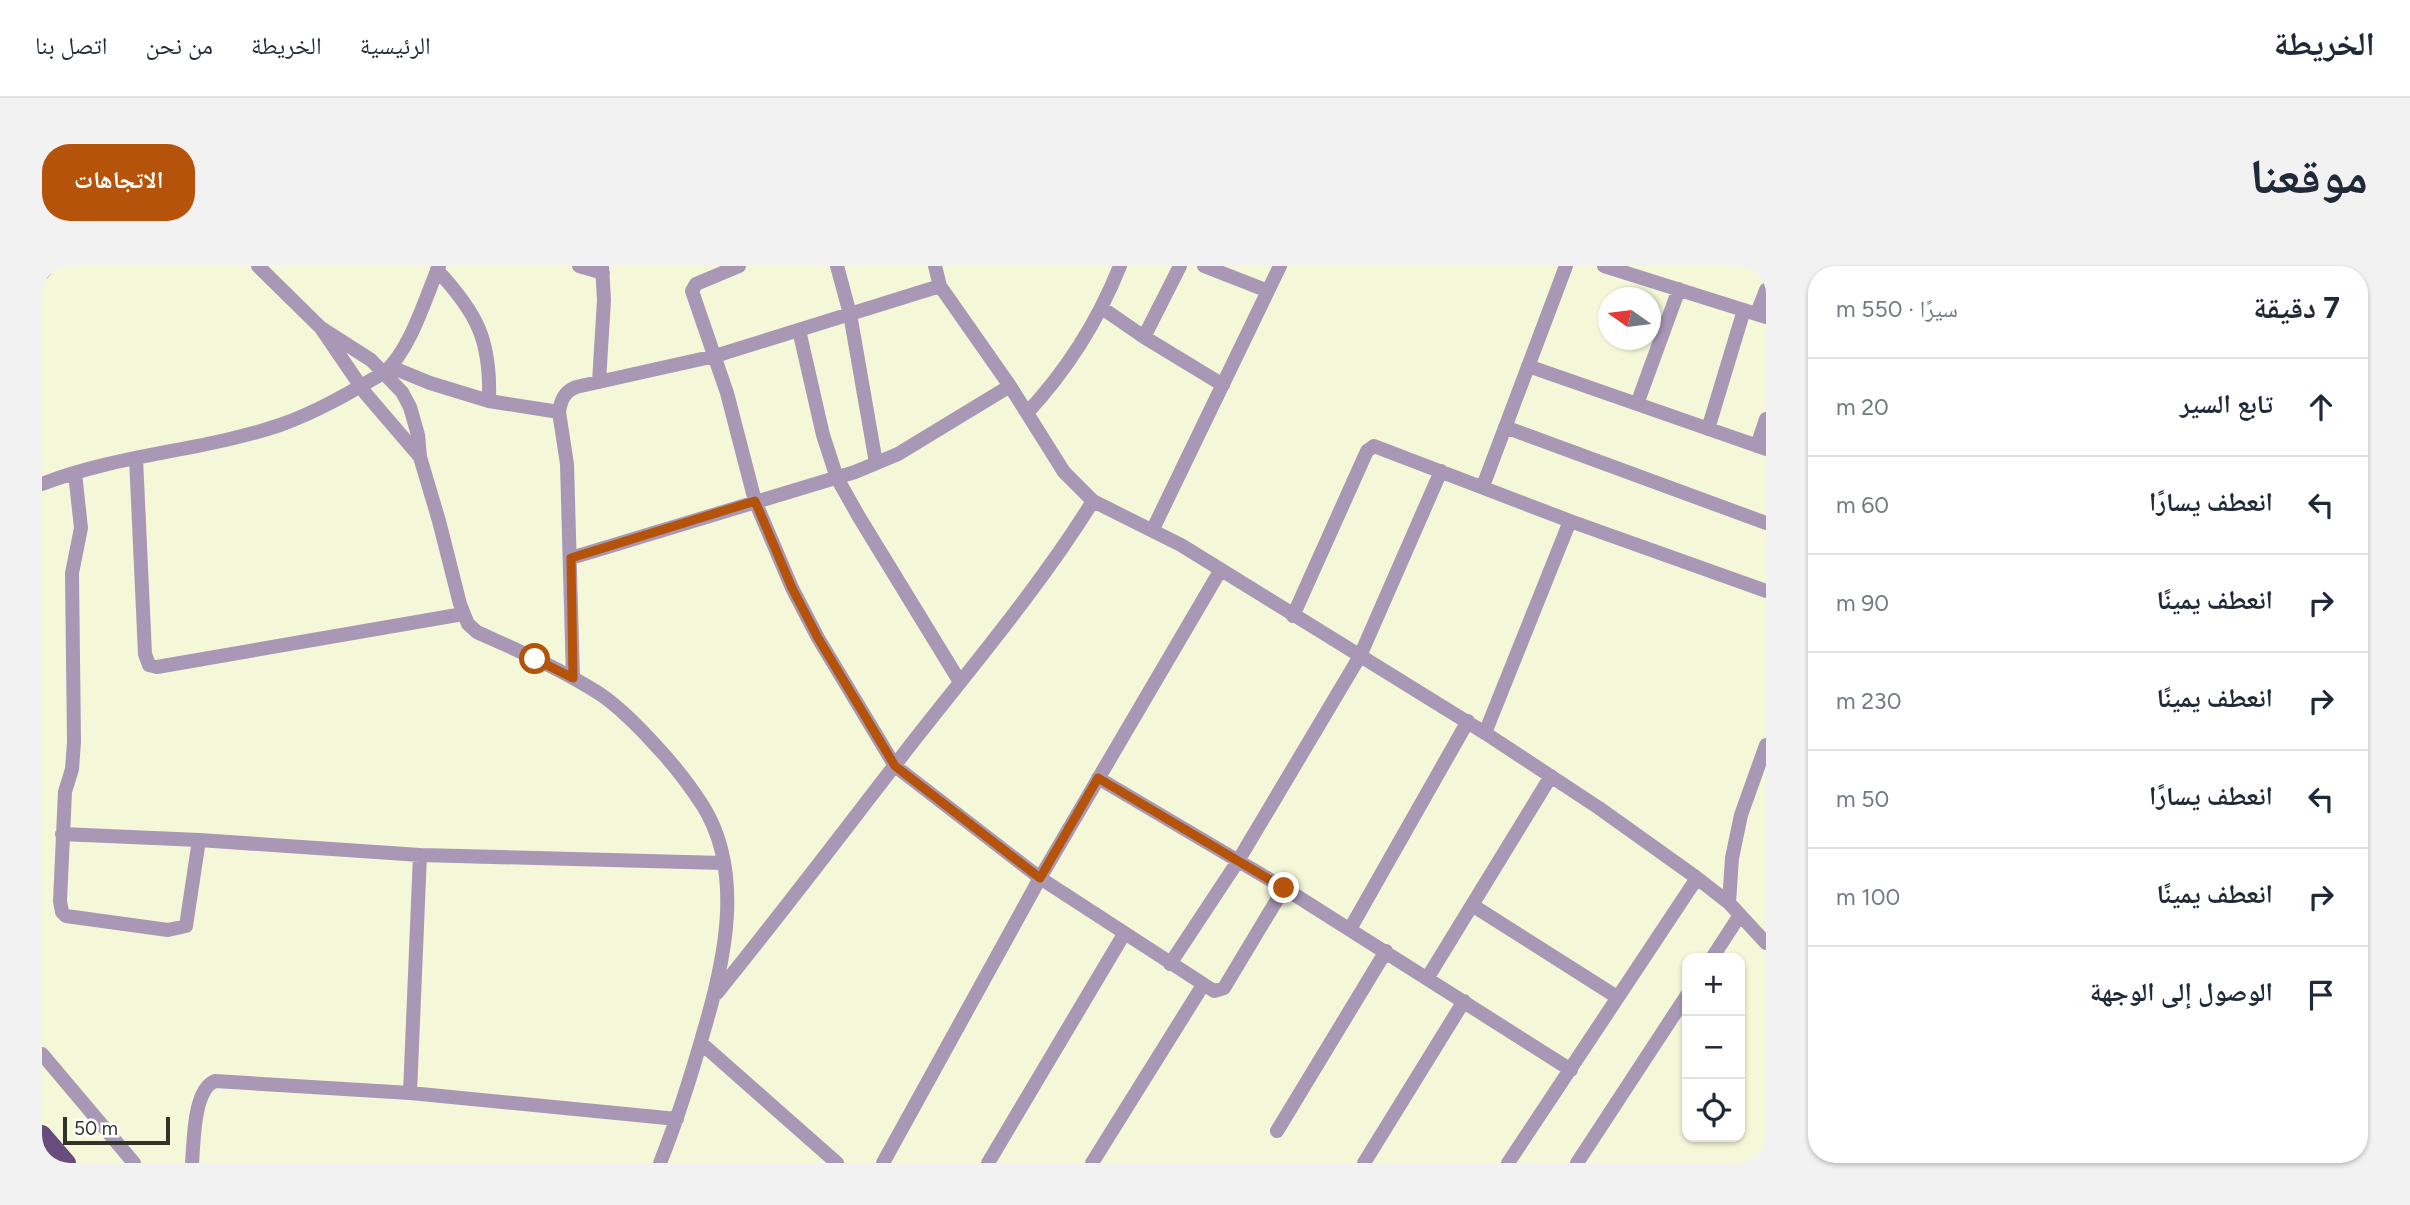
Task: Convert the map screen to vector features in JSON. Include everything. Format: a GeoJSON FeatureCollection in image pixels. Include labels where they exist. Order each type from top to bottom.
{"type":"FeatureCollection","features":[{"type":"Feature","properties":{"kind":"main road"},"geometry":{"type":"LineString","coordinates":[[42,1134],[56,1156]]}},
{"type":"Feature","properties":{"kind":"street"},"geometry":{"type":"LineString","coordinates":[[42,274],[48,266]]}},
{"type":"Feature","properties":{"kind":"street"},"geometry":{"type":"LineString","coordinates":[[258,266],[321,328],[361,386],[420,457]]}},
{"type":"Feature","properties":{"kind":"street"},"geometry":{"type":"LineString","coordinates":[[579,266],[603,269],[599,382]]}},
{"type":"Feature","properties":{"kind":"street"},"geometry":{"type":"LineString","coordinates":[[739,266],[696,284],[692,289],[715,356],[755,501],[792,588],[818,638],[895,766],[1040,878],[1214,991],[1224,988],[1284,888]]}},
{"type":"Feature","properties":{"kind":"street"},"geometry":{"type":"LineString","coordinates":[[837,266],[850,314],[876,463]]}},
{"type":"Feature","properties":{"kind":"street"},"geometry":{"type":"LineString","coordinates":[[935,266],[940,286],[1010,386],[1064,472],[1093,501],[1153,529],[1468,721],[1697,878],[1729,903],[1766,943]]}},
{"type":"Feature","properties":{"kind":"street"},"geometry":{"type":"LineString","coordinates":[[1027,413],[1049,390],[1073,358],[1102,308],[1120,266]]}},
{"type":"Feature","properties":{"kind":"street"},"geometry":{"type":"LineString","coordinates":[[1144,337],[1180,266]]}},
{"type":"Feature","properties":{"kind":"street"},"geometry":{"type":"LineString","coordinates":[[1204,266],[1268,291]]}},
{"type":"Feature","properties":{"kind":"street"},"geometry":{"type":"LineString","coordinates":[[1153,529],[1280,266]]}},
{"type":"Feature","properties":{"kind":"street"},"geometry":{"type":"LineString","coordinates":[[1483,486],[1566,266]]}},
{"type":"Feature","properties":{"kind":"street"},"geometry":{"type":"LineString","coordinates":[[1604,266],[1756,313]]}},
{"type":"Feature","properties":{"kind":"street"},"geometry":{"type":"LineString","coordinates":[[42,484],[136,457],[280,425],[334,401],[388,370],[406,342],[438,268],[461,296],[478,325],[488,360],[489,401]]}},
{"type":"Feature","properties":{"kind":"street"},"geometry":{"type":"LineString","coordinates":[[573,678],[567,464],[559,412],[562,397],[569,390],[715,356],[940,286]]}},
{"type":"Feature","properties":{"kind":"street"},"geometry":{"type":"LineString","coordinates":[[1637,404],[1679,289]]}},
{"type":"Feature","properties":{"kind":"street"},"geometry":{"type":"LineString","coordinates":[[1708,429],[1766,290]]}},
{"type":"Feature","properties":{"kind":"street"},"geometry":{"type":"LineString","coordinates":[[1102,308],[1144,337],[1223,384]]}},
{"type":"Feature","properties":{"kind":"street"},"geometry":{"type":"LineString","coordinates":[[321,328],[388,370],[489,401],[559,412]]}},
{"type":"Feature","properties":{"kind":"street"},"geometry":{"type":"LineString","coordinates":[[799,330],[823,435],[837,478],[960,682]]}},
{"type":"Feature","properties":{"kind":"street"},"geometry":{"type":"LineString","coordinates":[[1528,366],[1761,448],[1766,419]]}},
{"type":"Feature","properties":{"kind":"street"},"geometry":{"type":"LineString","coordinates":[[388,370],[410,407],[418,435],[420,457],[468,624],[477,632],[573,678],[631,719],[669,759],[704,808],[717,839],[727,893],[726,936],[714,997],[701,1043],[660,1163]]}},
{"type":"Feature","properties":{"kind":"street"},"geometry":{"type":"LineString","coordinates":[[571,558],[837,478],[876,463],[898,454],[1010,386]]}},
{"type":"Feature","properties":{"kind":"street"},"geometry":{"type":"LineString","coordinates":[[1505,427],[1766,523]]}},
{"type":"Feature","properties":{"kind":"street"},"geometry":{"type":"LineString","coordinates":[[1293,615],[1370,448],[1380,448],[1570,521],[1766,591]]}},
{"type":"Feature","properties":{"kind":"street"},"geometry":{"type":"LineString","coordinates":[[136,457],[145,654],[149,665],[157,667],[463,614]]}},
{"type":"Feature","properties":{"kind":"street"},"geometry":{"type":"LineString","coordinates":[[1170,964],[1237,860],[1360,656],[1441,471]]}},
{"type":"Feature","properties":{"kind":"street"},"geometry":{"type":"LineString","coordinates":[[75,473],[81,528],[72,573],[74,742],[72,769],[65,792],[62,834],[60,901],[64,914],[168,930],[179,929],[187,924],[199,840]]}},
{"type":"Feature","properties":{"kind":"street"},"geometry":{"type":"LineString","coordinates":[[714,997],[801,890],[1016,611],[1093,501]]}},
{"type":"Feature","properties":{"kind":"street"},"geometry":{"type":"LineString","coordinates":[[1485,733],[1570,521]]}},
{"type":"Feature","properties":{"kind":"street"},"geometry":{"type":"LineString","coordinates":[[883,1163],[1040,878],[1220,571]]}},
{"type":"Feature","properties":{"kind":"street"},"geometry":{"type":"LineString","coordinates":[[1350,929],[1468,721]]}},
{"type":"Feature","properties":{"kind":"street"},"geometry":{"type":"LineString","coordinates":[[1729,903],[1732,858],[1741,815],[1766,746]]}},
{"type":"Feature","properties":{"kind":"street"},"geometry":{"type":"LineString","coordinates":[[1428,977],[1551,776]]}},
{"type":"Feature","properties":{"kind":"street"},"geometry":{"type":"LineString","coordinates":[[1098,778],[1284,888],[1571,1070]]}},
{"type":"Feature","properties":{"kind":"street"},"geometry":{"type":"LineString","coordinates":[[62,834],[420,855],[723,863]]}},
{"type":"Feature","properties":{"kind":"street"},"geometry":{"type":"LineString","coordinates":[[410,1093],[420,855]]}},
{"type":"Feature","properties":{"kind":"street"},"geometry":{"type":"LineString","coordinates":[[1508,1163],[1697,878]]}},
{"type":"Feature","properties":{"kind":"street"},"geometry":{"type":"LineString","coordinates":[[1472,905],[1617,997]]}},
{"type":"Feature","properties":{"kind":"street"},"geometry":{"type":"LineString","coordinates":[[1715,953],[1740,915]]}},
{"type":"Feature","properties":{"kind":"street"},"geometry":{"type":"LineString","coordinates":[[988,1163],[1124,934]]}},
{"type":"Feature","properties":{"kind":"street"},"geometry":{"type":"LineString","coordinates":[[1277,1131],[1385,951]]}},
{"type":"Feature","properties":{"kind":"street"},"geometry":{"type":"LineString","coordinates":[[1093,1163],[1203,985]]}},
{"type":"Feature","properties":{"kind":"street"},"geometry":{"type":"LineString","coordinates":[[1364,1163],[1464,1001]]}},
{"type":"Feature","properties":{"kind":"street"},"geometry":{"type":"LineString","coordinates":[[1577,1163],[1682,1003]]}},
{"type":"Feature","properties":{"kind":"street"},"geometry":{"type":"LineString","coordinates":[[701,1043],[837,1163]]}},
{"type":"Feature","properties":{"kind":"street"},"geometry":{"type":"LineString","coordinates":[[42,1054],[134,1163]]}},
{"type":"Feature","properties":{"kind":"street"},"geometry":{"type":"LineString","coordinates":[[192,1163],[201,1094],[209,1084],[215,1082],[410,1093],[677,1119]]}},
{"type":"Feature","properties":{"kind":"route"},"geometry":{"type":"LineString","coordinates":[[535,659],[573,678],[571,558],[755,501],[792,588],[818,638],[895,766],[1040,878],[1098,778],[1284,888]]}}]}
